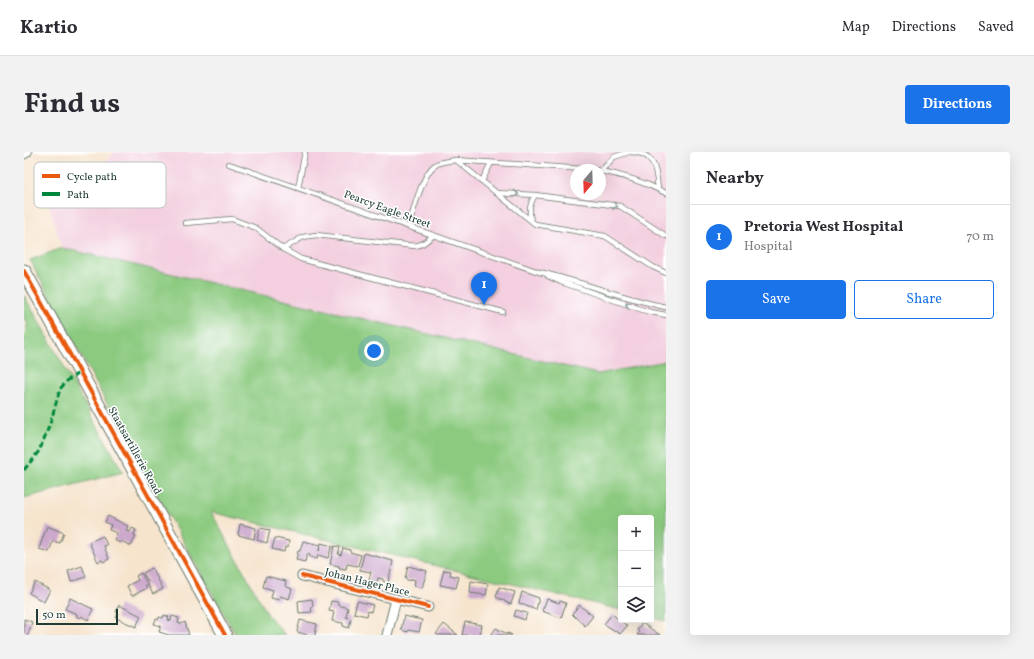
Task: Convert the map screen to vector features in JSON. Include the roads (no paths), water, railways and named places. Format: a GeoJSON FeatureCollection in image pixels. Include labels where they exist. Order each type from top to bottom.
{"type":"FeatureCollection","features":[{"type":"Feature","properties":{"kind":"street","name":"Staatsartillerie Road"},"geometry":{"type":"LineString","coordinates":[[25,271],[225,635]]}},
{"type":"Feature","properties":{"kind":"street","name":"Johan Hager Place"},"geometry":{"type":"LineString","coordinates":[[302,576],[428,607]]}},
{"type":"Feature","properties":{"kind":"street","name":"Johan Hager Place"},"geometry":{"type":"LineString","coordinates":[[387,635],[396,599]]}},
{"type":"Feature","properties":{"kind":"lane"},"geometry":{"type":"LineString","coordinates":[[298,188],[305,152]]}},
{"type":"Feature","properties":{"kind":"lane"},"geometry":{"type":"LineString","coordinates":[[606,164],[614,157],[629,152],[636,152],[643,155],[654,164],[658,189]]}},
{"type":"Feature","properties":{"kind":"lane"},"geometry":{"type":"LineString","coordinates":[[409,226],[421,186],[427,174],[436,164],[456,160],[570,168]]}},
{"type":"Feature","properties":{"kind":"lane"},"geometry":{"type":"LineString","coordinates":[[456,160],[535,224],[605,236],[653,268],[666,273]]}},
{"type":"Feature","properties":{"kind":"lane"},"geometry":{"type":"LineString","coordinates":[[482,181],[491,163]]}},
{"type":"Feature","properties":{"kind":"lane","name":"Pearcy Eagle Street"},"geometry":{"type":"LineString","coordinates":[[229,164],[539,272],[561,282],[646,311],[666,315]]}},
{"type":"Feature","properties":{"kind":"lane"},"geometry":{"type":"LineString","coordinates":[[606,171],[640,181],[666,193]]}},
{"type":"Feature","properties":{"kind":"lane"},"geometry":{"type":"LineString","coordinates":[[496,193],[535,195],[620,206],[666,236]]}},
{"type":"Feature","properties":{"kind":"lane"},"geometry":{"type":"LineString","coordinates":[[531,221],[528,212],[535,195]]}},
{"type":"Feature","properties":{"kind":"lane"},"geometry":{"type":"LineString","coordinates":[[185,223],[232,219],[256,228],[283,249],[301,259],[503,312]]}},
{"type":"Feature","properties":{"kind":"lane"},"geometry":{"type":"LineString","coordinates":[[283,249],[303,237],[316,235],[415,246],[422,244],[433,236]]}},
{"type":"Feature","properties":{"kind":"lane","name":"Pearcy Eagle Street"},"geometry":{"type":"LineString","coordinates":[[539,272],[563,277],[649,304],[666,307]]}},
{"type":"Feature","properties":{"kind":"place","name":"Pretoria West Hospital"},"geometry":{"type":"Point","coordinates":[484,305]}}]}
